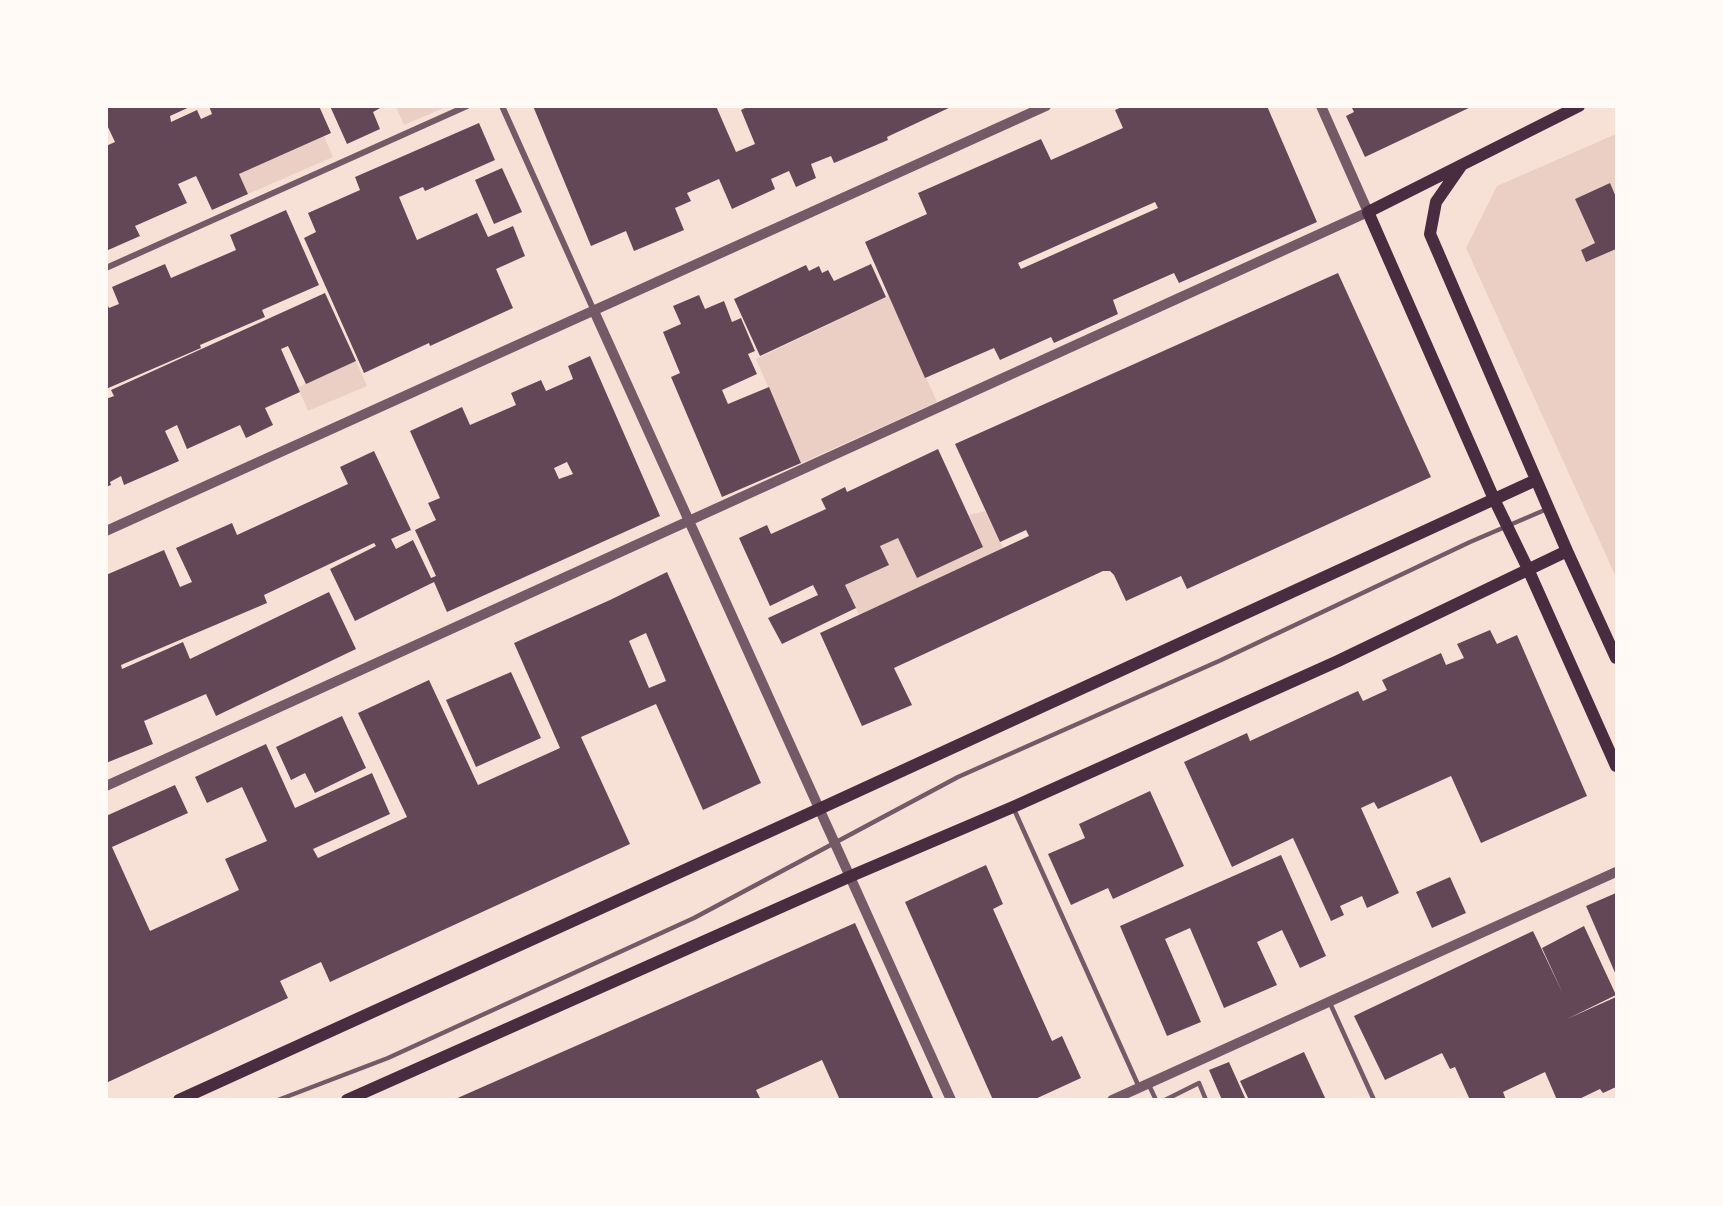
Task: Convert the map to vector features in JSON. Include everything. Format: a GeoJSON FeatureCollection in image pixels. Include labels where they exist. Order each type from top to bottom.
{"type":"FeatureCollection","features":[{"type":"Feature","properties":{"kind":"main road"},"geometry":{"type":"LineString","coordinates":[[1579,106],[1368,212],[1505,525],[1528,569],[1617,766]]}},
{"type":"Feature","properties":{"kind":"main road"},"geometry":{"type":"LineString","coordinates":[[1461,165],[1436,202],[1430,234],[1567,551],[1617,658]]}},
{"type":"Feature","properties":{"kind":"main road"},"geometry":{"type":"LineString","coordinates":[[179,1100],[1536,480]]}},
{"type":"Feature","properties":{"kind":"main road"},"geometry":{"type":"LineString","coordinates":[[347,1100],[851,876],[1013,807],[1338,661],[1567,551]]}},
{"type":"Feature","properties":{"kind":"street"},"geometry":{"type":"LineString","coordinates":[[106,268],[467,106]]}},
{"type":"Feature","properties":{"kind":"street"},"geometry":{"type":"LineString","coordinates":[[502,106],[951,1100]]}},
{"type":"Feature","properties":{"kind":"street"},"geometry":{"type":"LineString","coordinates":[[106,531],[1046,106]]}},
{"type":"Feature","properties":{"kind":"street"},"geometry":{"type":"LineString","coordinates":[[106,786],[1368,212],[1321,106]]}},
{"type":"Feature","properties":{"kind":"street"},"geometry":{"type":"LineString","coordinates":[[1112,1100],[1617,872]]}},
{"type":"Feature","properties":{"kind":"lane"},"geometry":{"type":"LineString","coordinates":[[278,1100],[388,1058],[694,918],[958,777],[1219,661],[1505,525],[1549,508]]}},
{"type":"Feature","properties":{"kind":"lane"},"geometry":{"type":"LineString","coordinates":[[1013,807],[1144,1085],[1156,1100]]}},
{"type":"Feature","properties":{"kind":"lane"},"geometry":{"type":"LineString","coordinates":[[1329,1001],[1374,1100]]}},
{"type":"Feature","properties":{"kind":"lane"},"geometry":{"type":"LineString","coordinates":[[1165,1100],[1199,1083],[1206,1100]]}},
{"type":"Feature","properties":{"kind":"shaded area"},"geometry":{"type":"Polygon","coordinates":[[[396,107],[446,107],[404,125],[396,107]]]}},
{"type":"Feature","properties":{"kind":"shaded area"},"geometry":{"type":"Polygon","coordinates":[[[1616,134],[1616,197],[1610,183],[1575,199],[1595,243],[1581,250],[1586,262],[1616,248],[1616,577],[1466,248],[1497,186],[1616,134]]]}},
{"type":"Feature","properties":{"kind":"shaded area"},"geometry":{"type":"Polygon","coordinates":[[[324,136],[333,157],[248,194],[239,174],[324,136]]]}},
{"type":"Feature","properties":{"kind":"shaded area"},"geometry":{"type":"Polygon","coordinates":[[[889,296],[937,402],[801,463],[756,359],[889,296]]]}},
{"type":"Feature","properties":{"kind":"shaded area"},"geometry":{"type":"Polygon","coordinates":[[[356,361],[367,386],[308,411],[298,387],[356,361]]]}},
{"type":"Feature","properties":{"kind":"shaded area"},"geometry":{"type":"Polygon","coordinates":[[[985,511],[1003,548],[859,615],[845,585],[888,565],[880,546],[898,538],[917,578],[983,547],[969,515],[985,511]]]}},
{"type":"Feature","properties":{"kind":"building"},"geometry":{"type":"Polygon","coordinates":[[[106,106],[192,106],[170,116],[171,122],[197,110],[201,119],[212,114],[209,106],[319,106],[331,133],[239,174],[248,194],[212,210],[196,176],[178,184],[187,203],[135,226],[140,236],[106,251],[106,146],[115,142],[106,123],[106,106]]]}},
{"type":"Feature","properties":{"kind":"building"},"geometry":{"type":"Polygon","coordinates":[[[330,106],[384,106],[373,112],[380,129],[347,144],[330,106]]]}},
{"type":"Feature","properties":{"kind":"building"},"geometry":{"type":"Polygon","coordinates":[[[533,106],[716,106],[736,152],[755,144],[741,110],[749,106],[953,106],[887,137],[888,140],[834,163],[831,156],[811,164],[816,178],[796,187],[789,171],[771,179],[775,189],[732,209],[719,179],[687,193],[691,201],[675,208],[684,230],[634,251],[626,231],[591,246],[533,106]]]}},
{"type":"Feature","properties":{"kind":"building"},"geometry":{"type":"Polygon","coordinates":[[[1124,106],[1267,106],[1317,222],[1179,283],[1174,273],[1113,300],[1118,314],[1054,343],[1051,337],[1000,360],[994,348],[925,378],[865,242],[927,214],[918,193],[1041,139],[1051,160],[1123,128],[1115,110],[1124,106]],[[1155,202],[1018,263],[1021,269],[1158,208],[1155,202]]]}},
{"type":"Feature","properties":{"kind":"building"},"geometry":{"type":"Polygon","coordinates":[[[1351,106],[1473,106],[1365,157],[1346,116],[1354,112],[1351,106]]]}},
{"type":"Feature","properties":{"kind":"building"},"geometry":{"type":"Polygon","coordinates":[[[479,123],[495,160],[425,191],[423,187],[399,197],[417,240],[477,213],[488,237],[513,226],[525,256],[496,269],[513,308],[364,373],[304,238],[316,232],[308,213],[360,190],[355,177],[479,123]]]}},
{"type":"Feature","properties":{"kind":"building"},"geometry":{"type":"Polygon","coordinates":[[[502,168],[522,212],[494,224],[475,180],[502,168]]]}},
{"type":"Feature","properties":{"kind":"building"},"geometry":{"type":"Polygon","coordinates":[[[1610,183],[1616,197],[1616,249],[1586,262],[1581,250],[1595,243],[1575,199],[1610,183]]]}},
{"type":"Feature","properties":{"kind":"building"},"geometry":{"type":"Polygon","coordinates":[[[286,210],[319,285],[262,310],[265,317],[200,345],[201,348],[106,389],[106,301],[109,308],[119,304],[112,287],[165,264],[171,278],[236,250],[230,235],[286,210]]]}},
{"type":"Feature","properties":{"kind":"building"},"geometry":{"type":"Polygon","coordinates":[[[871,264],[886,297],[760,356],[734,299],[806,265],[809,271],[819,266],[822,273],[828,270],[834,281],[871,264]]]}},
{"type":"Feature","properties":{"kind":"building"},"geometry":{"type":"Polygon","coordinates":[[[1338,273],[1431,477],[1187,589],[1181,576],[1126,601],[1114,575],[1110,571],[1103,571],[894,668],[912,705],[862,726],[820,633],[1029,536],[1026,530],[1000,542],[955,444],[1338,273]]]}},
{"type":"Feature","properties":{"kind":"building"},"geometry":{"type":"Polygon","coordinates":[[[325,293],[356,361],[306,384],[288,346],[281,349],[300,392],[265,408],[273,425],[246,438],[240,425],[187,449],[177,425],[165,431],[179,461],[124,485],[121,476],[106,487],[106,399],[114,396],[111,390],[325,293]]]}},
{"type":"Feature","properties":{"kind":"building"},"geometry":{"type":"Polygon","coordinates":[[[699,295],[705,309],[724,301],[732,322],[741,318],[755,351],[748,354],[757,374],[722,390],[728,404],[769,387],[801,463],[722,497],[671,377],[680,373],[663,332],[681,324],[673,306],[699,295]]]}},
{"type":"Feature","properties":{"kind":"building"},"geometry":{"type":"Polygon","coordinates":[[[590,356],[660,516],[447,612],[434,582],[355,621],[330,569],[376,546],[374,543],[264,595],[267,603],[121,665],[122,669],[183,642],[190,659],[329,592],[356,649],[216,716],[206,694],[144,721],[153,744],[106,763],[106,575],[164,550],[180,587],[192,582],[176,548],[232,523],[237,535],[348,484],[340,467],[374,451],[411,530],[391,539],[396,549],[413,540],[431,578],[436,576],[415,530],[436,520],[428,503],[440,498],[410,431],[462,407],[470,425],[516,405],[511,393],[541,380],[546,391],[573,379],[568,366],[590,356]],[[567,462],[554,468],[559,479],[573,474],[567,462]]]}},
{"type":"Feature","properties":{"kind":"building"},"geometry":{"type":"Polygon","coordinates":[[[938,449],[983,547],[917,578],[898,538],[880,546],[889,565],[845,585],[856,608],[782,644],[768,618],[818,595],[813,585],[770,606],[739,538],[767,525],[771,534],[826,509],[821,499],[845,487],[847,492],[938,449]]]}},
{"type":"Feature","properties":{"kind":"building"},"geometry":{"type":"Polygon","coordinates":[[[667,572],[761,783],[703,810],[656,704],[581,737],[630,844],[330,982],[321,962],[280,981],[288,998],[106,1083],[106,816],[175,785],[188,813],[112,847],[150,931],[239,890],[225,859],[267,841],[242,787],[207,803],[195,777],[266,744],[295,808],[372,773],[390,814],[313,849],[318,858],[407,817],[358,713],[429,680],[478,785],[560,748],[514,643],[667,572]],[[646,633],[629,641],[649,688],[666,681],[646,633]]]}},
{"type":"Feature","properties":{"kind":"building"},"geometry":{"type":"Polygon","coordinates":[[[1490,630],[1497,644],[1517,635],[1587,796],[1481,843],[1451,776],[1378,809],[1374,802],[1361,808],[1399,893],[1367,908],[1362,896],[1340,906],[1344,915],[1331,921],[1293,838],[1232,867],[1184,762],[1247,733],[1250,741],[1358,691],[1363,701],[1387,690],[1382,680],[1441,653],[1446,665],[1464,658],[1457,644],[1490,630]]]}},
{"type":"Feature","properties":{"kind":"building"},"geometry":{"type":"Polygon","coordinates":[[[511,672],[541,738],[476,767],[446,700],[511,672]]]}},
{"type":"Feature","properties":{"kind":"building"},"geometry":{"type":"Polygon","coordinates":[[[342,716],[366,768],[315,793],[305,773],[291,780],[276,747],[342,716]]]}},
{"type":"Feature","properties":{"kind":"building"},"geometry":{"type":"Polygon","coordinates":[[[1150,791],[1184,866],[1113,899],[1108,888],[1071,905],[1048,854],[1085,838],[1079,824],[1150,791]]]}},
{"type":"Feature","properties":{"kind":"building"},"geometry":{"type":"Polygon","coordinates":[[[1281,855],[1326,956],[1300,968],[1282,930],[1257,942],[1277,985],[1224,1008],[1190,928],[1165,939],[1201,1022],[1167,1036],[1120,926],[1281,855]]]}},
{"type":"Feature","properties":{"kind":"building"},"geometry":{"type":"Polygon","coordinates":[[[986,865],[1003,904],[993,909],[1052,1041],[1062,1036],[1081,1078],[1033,1100],[993,1100],[905,902],[986,865]]]}},
{"type":"Feature","properties":{"kind":"building"},"geometry":{"type":"Polygon","coordinates":[[[1450,877],[1466,913],[1432,928],[1416,892],[1450,877]]]}},
{"type":"Feature","properties":{"kind":"building"},"geometry":{"type":"Polygon","coordinates":[[[1616,893],[1616,975],[1586,906],[1616,893]]]}},
{"type":"Feature","properties":{"kind":"building"},"geometry":{"type":"Polygon","coordinates":[[[855,923],[934,1100],[840,1100],[822,1060],[756,1090],[761,1100],[453,1100],[855,923]]]}},
{"type":"Feature","properties":{"kind":"building"},"geometry":{"type":"Polygon","coordinates":[[[1584,926],[1616,995],[1567,1019],[1616,997],[1616,1087],[1603,1093],[1600,1089],[1577,1100],[1557,1100],[1545,1072],[1503,1092],[1506,1100],[1470,1100],[1455,1067],[1450,1069],[1442,1053],[1385,1080],[1354,1016],[1533,931],[1563,994],[1542,948],[1584,926]]]}},
{"type":"Feature","properties":{"kind":"building"},"geometry":{"type":"Polygon","coordinates":[[[1304,1052],[1326,1100],[1249,1100],[1240,1081],[1304,1052]]]}},
{"type":"Feature","properties":{"kind":"building"},"geometry":{"type":"Polygon","coordinates":[[[1229,1062],[1246,1100],[1222,1100],[1209,1070],[1229,1062]]]}}]}
